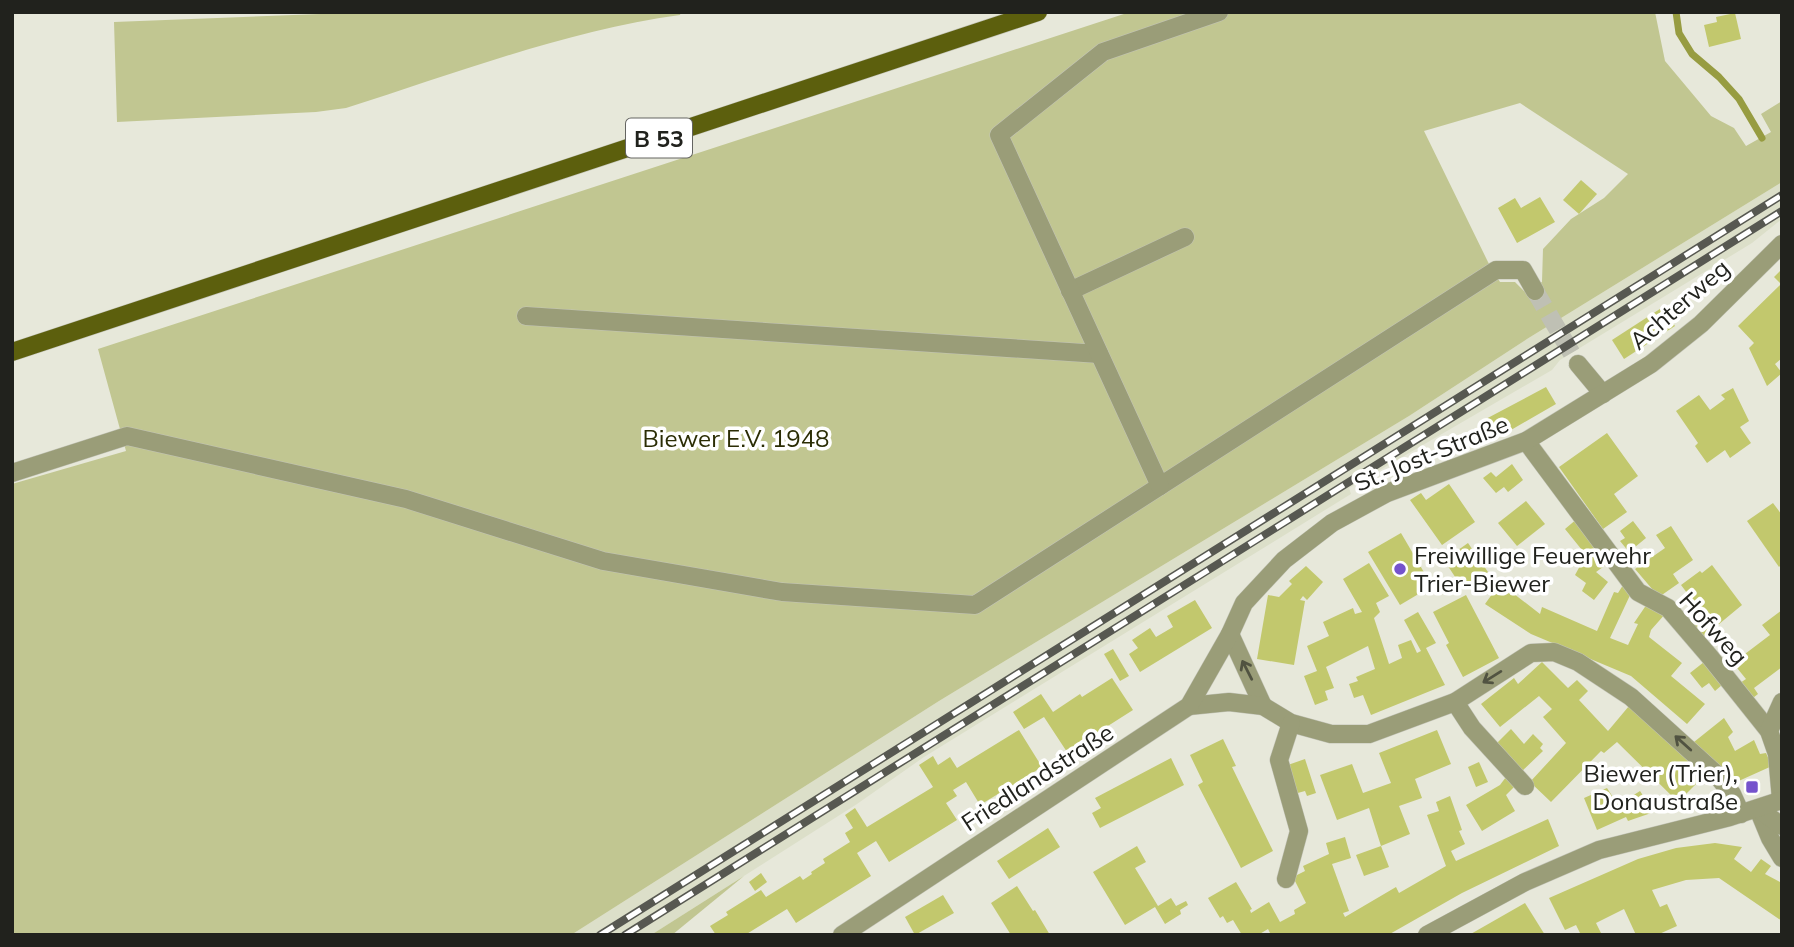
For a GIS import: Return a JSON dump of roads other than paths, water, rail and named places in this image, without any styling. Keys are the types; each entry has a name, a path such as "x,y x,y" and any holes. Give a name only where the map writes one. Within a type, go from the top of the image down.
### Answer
{"main road":[{"name":"B 53","path":"12,352 1038,12"}],"street":[{"path":"1160,486 999,135 1103,52 1219,12"},
{"path":"1070,291 1185,237"},
{"name":"Achterweg","path":"1603,394 1651,364 1701,324 1782,244"},
{"path":"12,473 127,436 407,499 603,561 782,592 975,605 1496,270 1523,270 1535,291"},
{"path":"526,316 1099,354"},
{"path":"1578,364 1603,394"},
{"name":"St.-Jost-Straße","path":"1230,634 1244,603 1284,560 1332,523 1387,493 1526,441 1603,394"},
{"name":"Hofweg","path":"1526,441 1638,592 1668,608 1769,731 1777,754 1781,800"},
{"path":"1230,634 1263,706"},
{"name":"Friedlandstraße","path":"842,935 1189,706 1230,634"},
{"path":"1189,706 1228,702 1263,706 1291,723 1331,734 1369,734 1455,702 1531,653 1554,652 1578,662 1631,696 1715,773 1731,794 1741,814"},
{"path":"1455,702 1472,728 1525,786"},
{"path":"1769,731 1782,702"},
{"path":"1286,879 1299,831 1279,760 1291,723"},
{"path":"1427,935 1525,882 1599,850 1741,814 1781,800"},
{"path":"1758,809 1782,825"},
{"path":"1758,809 1782,858"}],"waterway":[{"path":"1676,12 1679,33 1692,54 1739,99 1762,138"}],"tunnel":[{"path":"1535,291 1578,364"}],"railway":[{"path":"600,935 1782,195"},
{"path":"625,935 1782,211"}],"place":[{"name":"Freiwillige Feuerwehr Trier-Biewer","path":"1400,569"},
{"name":"Biewer (Trier), Donaustraße","path":"1752,787"}],"park label":[{"name":"Biewer E.V. 1948","path":"736,438"}]}
